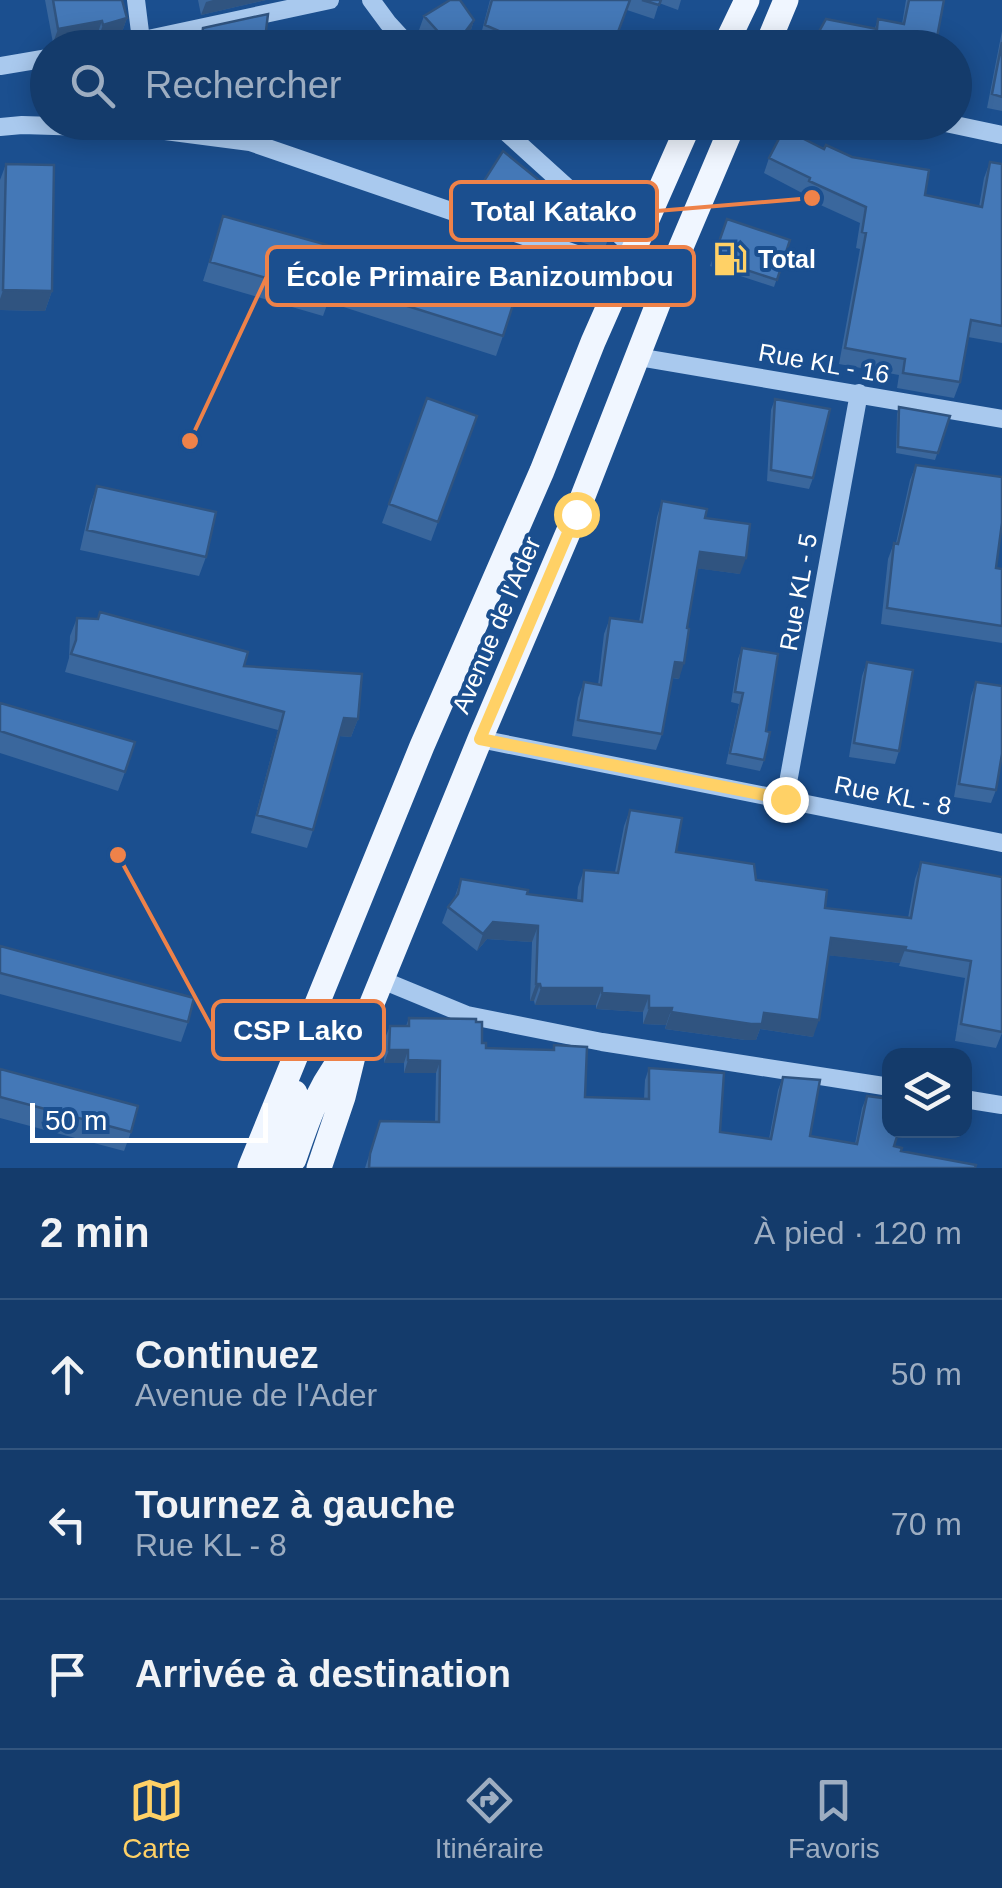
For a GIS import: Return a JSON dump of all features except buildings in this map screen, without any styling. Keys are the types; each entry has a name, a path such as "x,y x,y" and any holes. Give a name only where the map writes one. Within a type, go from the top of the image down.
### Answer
{"main road":[{"path":"732,30 746,0"},
{"path":"774,30 786,0"},
{"name":"Avenue de l'Ader","path":"250,1168 429,730 682,140"},
{"name":"Avenue de l'Ader","path":"320,1168 357,1040 726,140"},
{"name":"Avenue de l'Ader","path":"272,1168 286,1130 309,1024"},
{"name":"Avenue de l'Ader","path":"290,1168 316,1097 336,1063 357,1040"}],"street":[{"path":"136,0 140,30"},
{"path":"202,30 330,0"},
{"path":"371,0 396,30"},
{"path":"0,66 30,61"},
{"path":"0,127 30,126"},
{"path":"972,129 1002,135"},
{"path":"238,140 631,260"},
{"path":"513,140 631,260"},
{"name":"Rue KL - 16","path":"638,357 1002,419"},
{"name":"Rue KL - 5","path":"785,799 860,394"},
{"name":"Rue KL - 8","path":"480,739 1002,843"},
{"path":"382,980 468,1015 602,1042 882,1086"},
{"path":"972,1100 1002,1105"}],"place":[{"name":"Total Katako","path":"812,198"},
{"name":"Total","path":"730,259"},
{"name":"École Primaire Banizoumbou","path":"190,441"},
{"name":"CSP Lako","path":"118,855"}],"route":[{"path":"576,514 480,739 785,799"}]}
